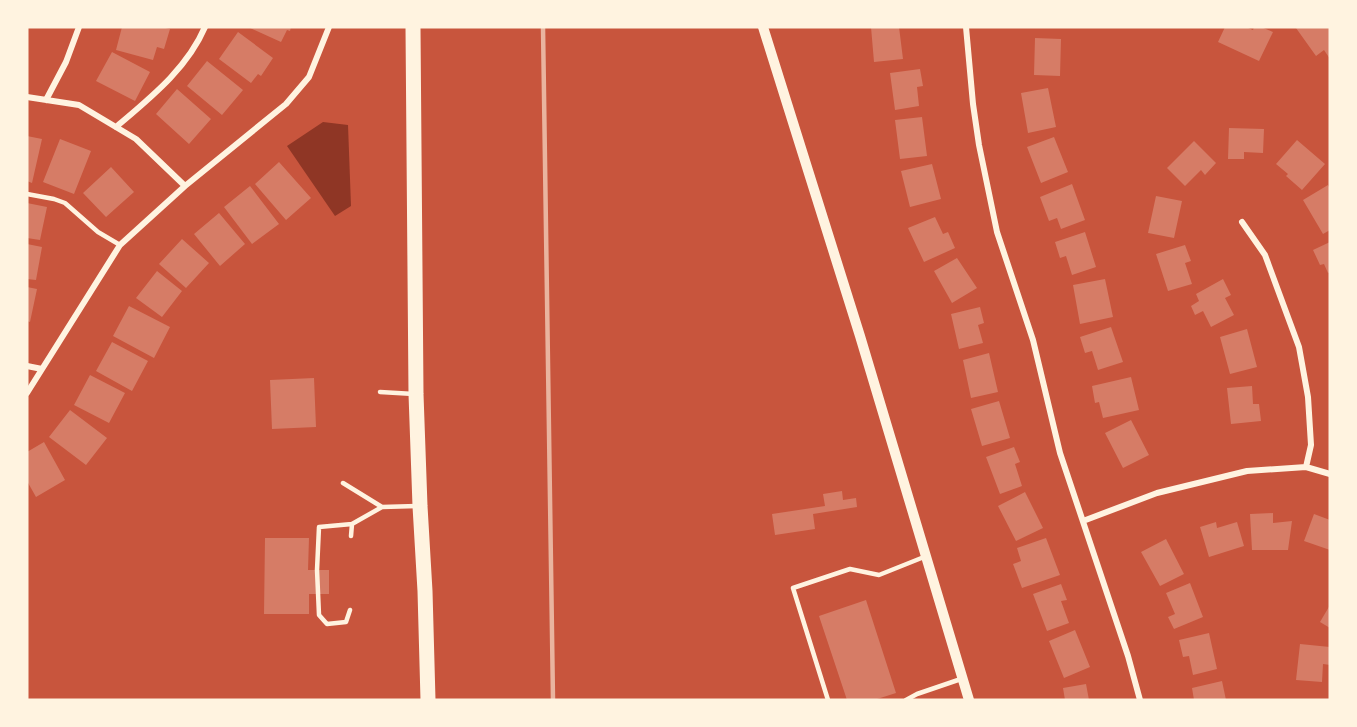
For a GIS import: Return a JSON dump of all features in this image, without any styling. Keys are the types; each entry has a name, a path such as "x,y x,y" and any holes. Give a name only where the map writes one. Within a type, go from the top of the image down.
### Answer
{"main road":[{"path":"413,27 416,394 428,700"}],"street":[{"path":"46,100 66,62 79,27"},
{"path":"116,127 159,91 198,45 205,27"},
{"path":"27,393 120,245 185,186 286,104 309,77 330,27"},
{"path":"764,27 969,700"},
{"path":"966,27 979,145 998,232 1033,340 1060,453 1128,656 1140,700"},
{"path":"27,97 78,105 136,139 185,186"},
{"path":"1242,222 1264,255 1299,347 1308,397 1311,445 1306,466"},
{"path":"27,366 42,369"},
{"path":"1083,521 1157,493 1247,471 1306,466 1330,474"}],"lane":[{"path":"27,194 65,203 98,232 120,245"},
{"path":"380,392 416,394"},
{"path":"343,483 382,507"},
{"path":"350,610 346,622 327,624 319,615 316,570 319,527 352,524 382,507 420,506"},
{"path":"351,536 352,524"},
{"path":"828,700 793,588 850,569 879,574 926,556"},
{"path":"906,700 917,694 963,679"}],"shaded area":[{"path":"323,122 348,125 351,206 335,216 287,146"}],"building":[{"path":"122,27 170,29 164,49 157,47 153,60 116,50"},
{"path":"248,27 291,27 281,42"},
{"path":"871,27 899,27 903,59 874,62"},
{"path":"1225,27 1246,27 1253,30 1254,27 1261,27 1273,32 1259,61 1218,42"},
{"path":"1330,27 1330,59 1324,50 1316,56 1296,28"},
{"path":"238,32 273,58 261,76 258,74 251,83 219,59"},
{"path":"1035,38 1061,39 1060,76 1034,75"},
{"path":"112,52 150,72 135,101 96,81"},
{"path":"207,61 243,90 222,115 187,86"},
{"path":"920,69 923,86 917,87 919,106 895,110 890,73"},
{"path":"1048,88 1056,127 1028,133 1021,93"},
{"path":"177,89 211,119 189,144 156,114"},
{"path":"922,117 927,156 900,159 895,120"},
{"path":"1229,128 1264,129 1263,153 1244,152 1244,159 1228,159"},
{"path":"27,136 42,139 32,183 27,181"},
{"path":"1054,137 1068,172 1041,183 1027,147"},
{"path":"60,139 91,151 74,194 43,182"},
{"path":"1297,140 1325,164 1302,190 1276,164"},
{"path":"1194,141 1216,163 1205,175 1201,170 1185,186 1167,168"},
{"path":"279,162 311,198 286,220 255,184"},
{"path":"932,164 941,199 910,207 901,171"},
{"path":"111,167 134,192 106,217 83,193"},
{"path":"1072,184 1085,220 1061,229 1057,218 1049,221 1040,197"},
{"path":"1328,185 1330,189 1330,230 1323,234 1303,200"},
{"path":"250,186 279,224 252,244 224,207"},
{"path":"1156,196 1182,201 1174,238 1148,233"},
{"path":"27,203 47,207 40,240 27,238"},
{"path":"219,213 245,244 220,266 194,234"},
{"path":"935,217 943,234 948,232 955,248 924,262 908,228"},
{"path":"1085,232 1096,267 1072,275 1066,256 1060,258 1055,242"},
{"path":"182,239 209,263 186,288 159,264"},
{"path":"1330,242 1330,272 1328,273 1324,264 1320,265 1313,250"},
{"path":"27,244 42,247 36,280 27,279"},
{"path":"1185,245 1191,261 1185,263 1192,284 1168,291 1156,254"},
{"path":"957,258 977,288 952,303 934,271"},
{"path":"157,271 182,291 162,317 136,298"},
{"path":"1105,279 1113,317 1080,324 1073,285"},
{"path":"1223,279 1231,295 1225,298 1234,315 1211,327 1203,311 1195,315 1191,306 1199,301 1196,294"},
{"path":"27,287 37,289 30,322 27,321"},
{"path":"129,306 170,327 154,358 113,336"},
{"path":"980,307 984,323 978,325 983,343 959,349 951,314"},
{"path":"1111,327 1123,362 1098,370 1092,351 1085,353 1080,337"},
{"path":"1247,329 1257,367 1230,374 1220,337"},
{"path":"112,342 148,361 132,391 96,371"},
{"path":"989,353 998,392 971,398 963,360"},
{"path":"90,375 125,393 109,423 74,405"},
{"path":"1131,377 1139,410 1103,418 1099,402 1095,403 1092,386"},
{"path":"314,378 316,427 272,429 270,380"},
{"path":"1252,386 1253,404 1259,404 1261,421 1231,424 1227,388"},
{"path":"999,401 1010,438 982,446 971,409"},
{"path":"70,410 107,438 86,465 49,437"},
{"path":"1131,420 1149,455 1123,468 1105,433"},
{"path":"44,442 65,480 36,497 27,481 27,452"},
{"path":"1014,447 1020,462 1015,464 1022,486 1000,494 986,457"},
{"path":"842,491 843,500 856,498 857,507 813,514 815,529 775,535 772,514 825,506 823,494"},
{"path":"1025,492 1043,528 1016,541 998,506"},
{"path":"1273,513 1273,523 1292,521 1288,550 1252,550 1250,514"},
{"path":"1314,514 1330,520 1330,550 1304,541"},
{"path":"1216,522 1217,528 1237,522 1244,546 1209,557 1200,527"},
{"path":"265,538 309,538 308,570 329,570 329,594 309,594 309,614 264,614"},
{"path":"1046,538 1060,575 1022,588 1013,564 1021,561 1017,548"},
{"path":"1166,539 1184,574 1160,586 1141,552"},
{"path":"1190,583 1203,617 1174,629 1168,617 1175,614 1166,593"},
{"path":"1061,584 1067,600 1061,601 1069,623 1047,631 1033,594"},
{"path":"866,600 896,693 874,700 847,700 819,616"},
{"path":"1330,605 1330,628 1320,622"},
{"path":"1075,630 1090,667 1064,678 1049,641"},
{"path":"1209,633 1217,669 1193,675 1189,656 1183,657 1179,640"},
{"path":"1300,644 1330,647 1330,665 1323,664 1322,682 1296,680"},
{"path":"1222,681 1226,700 1194,700 1192,688"},
{"path":"1086,684 1089,700 1065,700 1063,688"}],"railway":[{"path":"543,27 553,700"}]}
